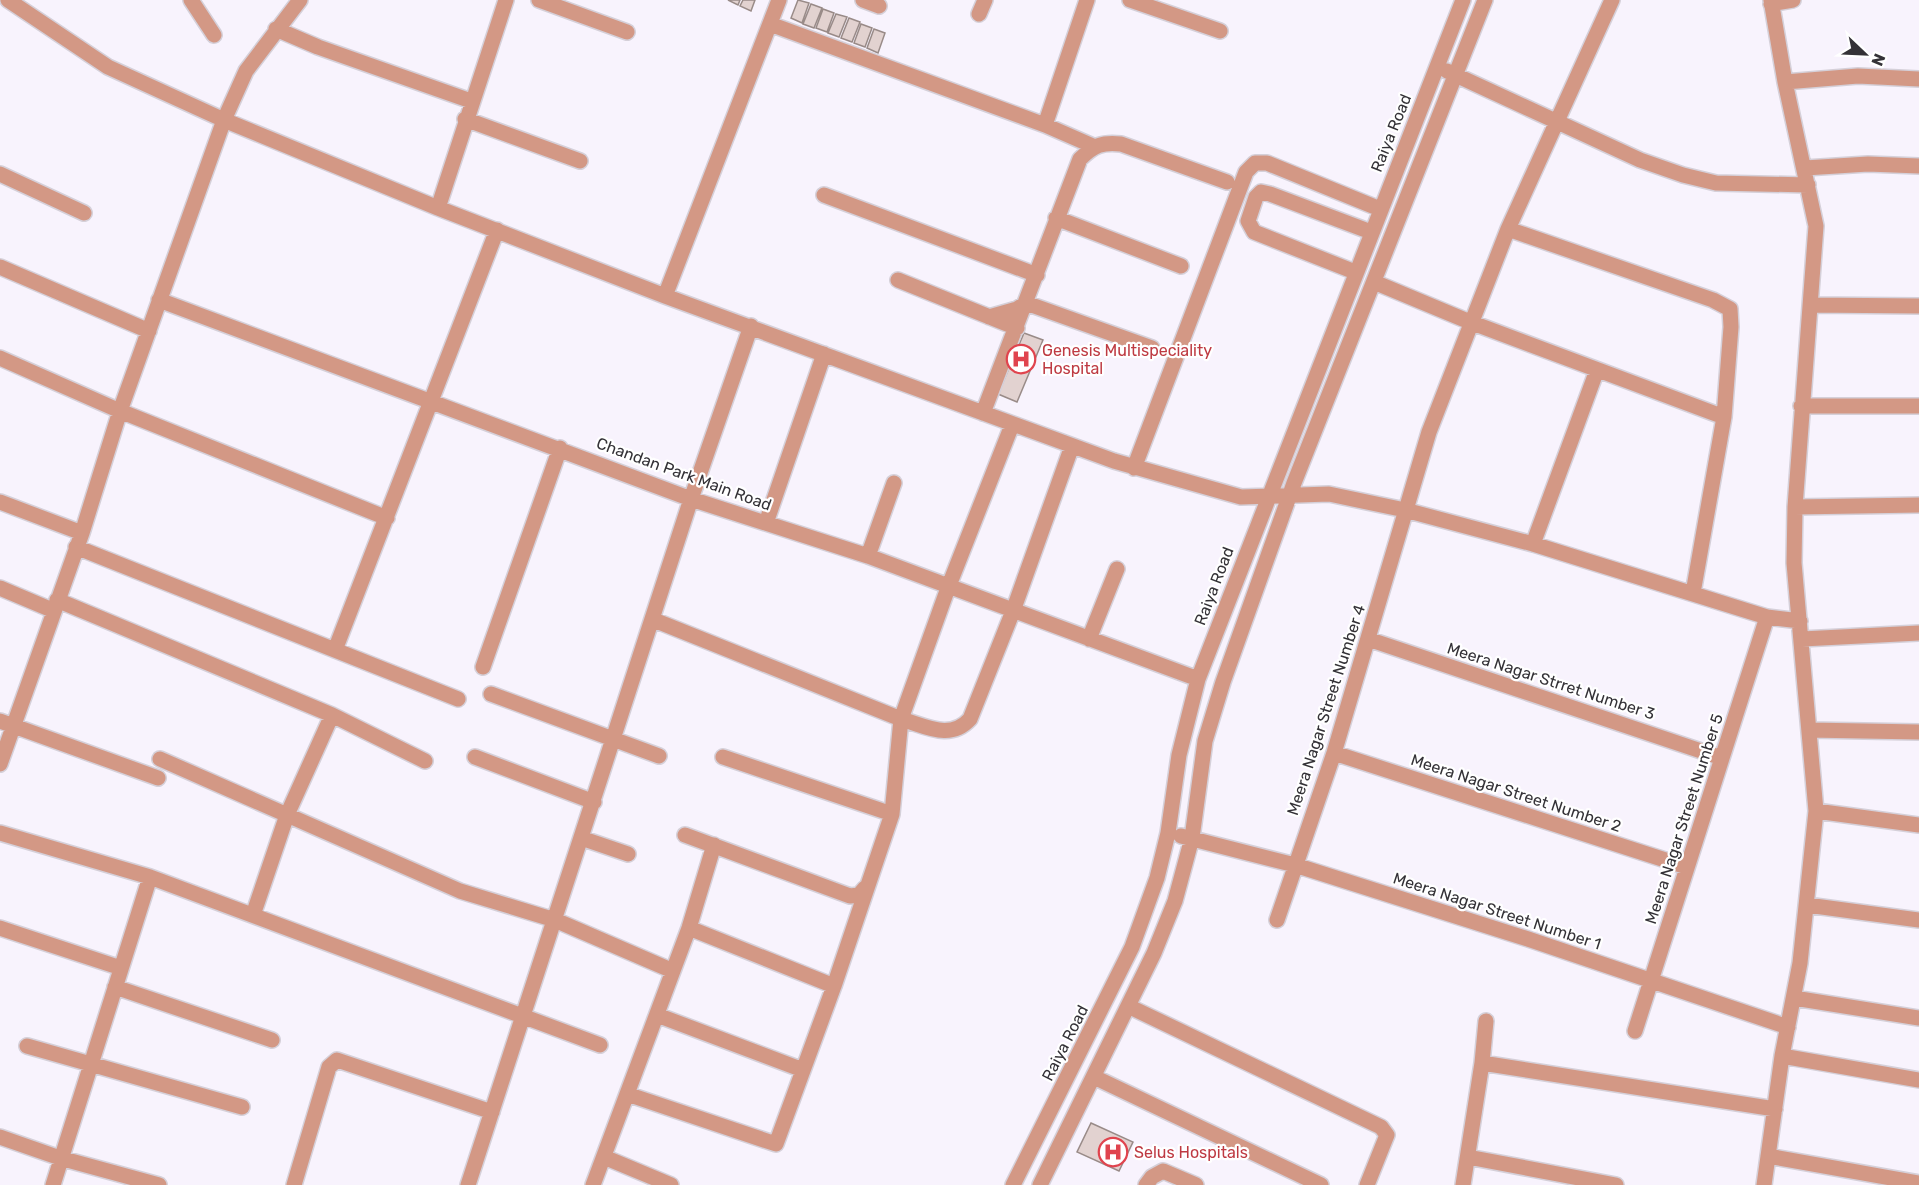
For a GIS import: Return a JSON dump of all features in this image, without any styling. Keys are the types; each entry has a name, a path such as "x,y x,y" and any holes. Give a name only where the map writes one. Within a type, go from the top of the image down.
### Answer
{"street":[{"path":"8,0 108,67 224,120 438,208 665,296 1134,468 1225,494 1268,498 1329,494 1405,510 1533,544 1767,617 1800,621"},
{"path":"191,0 214,35"},
{"path":"0,764 6,723 79,540 120,411 224,120 246,71 300,0"},
{"path":"438,208 465,119 506,0"},
{"path":"539,0 627,32"},
{"path":"665,296 779,0"},
{"path":"863,0 879,6"},
{"path":"1045,125 1087,0"},
{"path":"1130,0 1220,31"},
{"name":"Raiya Road","path":"1013,1185 1132,947 1157,878 1168,833 1179,754 1198,679 1463,0"},
{"path":"1040,1185 1128,1006 1175,901 1192,838 1205,741 1290,496 1485,0"},
{"name":"Meera Nagar Street Number 4","path":"1277,920 1334,753 1429,432 1508,229 1612,0"},
{"path":"1764,1185 1782,1056 1794,999 1807,905 1816,811 1794,563 1794,507 1816,226 1785,82 1771,2 1793,0"},
{"path":"770,24 1045,125 1093,146"},
{"path":"276,29 318,47 471,101"},
{"path":"1438,66 1640,160 1683,175 1716,183 1808,185"},
{"path":"1785,82 1858,76 1919,79"},
{"path":"465,119 580,161"},
{"path":"1001,454 987,414 1056,218 1080,159 1093,146 1105,143 1121,144 1227,182"},
{"path":"1134,468 1246,172 1255,164 1267,163 1380,208"},
{"path":"1805,168 1868,164 1919,166"},
{"path":"0,174 84,213"},
{"path":"1355,272 1254,232 1248,221 1256,197 1261,192 1270,194 1371,232"},
{"path":"824,195 1037,275"},
{"path":"1056,218 1181,266"},
{"path":"1508,229 1713,300 1730,309 1731,327 1724,417 1693,593"},
{"path":"335,650 497,230"},
{"path":"0,267 149,332"},
{"path":"898,280 1017,328"},
{"path":"1374,282 1470,322 1724,417"},
{"name":"Chandan Park Main Road","path":"159,300 692,499 868,556 948,588 1198,679"},
{"path":"989,317 1017,309 1026,303"},
{"path":"1026,303 1152,348"},
{"path":"1811,305 1919,306"},
{"path":"468,1185 692,499 751,326"},
{"path":"766,523 824,354"},
{"path":"0,358 120,411 387,518"},
{"path":"1533,544 1597,370"},
{"path":"1802,406 1919,406"},
{"path":"627,1094 776,1144 834,986 865,888 892,814 901,719 948,588 1012,424"},
{"path":"654,620 901,719 948,732 961,729 970,719 1013,611 1072,446"},
{"path":"483,667 560,448"},
{"path":"868,556 894,483"},
{"path":"0,502 79,540 335,650 458,699"},
{"path":"1794,507 1919,505"},
{"path":"1089,639 1118,569"},
{"path":"0,588 55,605 332,716 425,761"},
{"name":"Meera Nagar Street Number 5","path":"1635,1031 1767,617"},
{"path":"1802,639 1919,633"},
{"name":"Meera Nagar Strret Number 3","path":"1368,639 1722,758"},
{"path":"491,694 659,756"},
{"path":"253,915 287,815 332,716"},
{"path":"6,723 158,778"},
{"path":"1809,730 1919,732"},
{"name":"Meera Nagar Street Number 2","path":"1334,753 1687,867"},
{"path":"475,757 594,802"},
{"path":"723,757 892,814"},
{"path":"160,759 460,891 555,920 673,971"},
{"path":"1816,811 1919,825"},
{"path":"0,833 150,877 600,1045"},
{"name":"Meera Nagar Street Number 1","path":"1168,833 1295,865 1788,1027"},
{"path":"685,835 850,896 859,895 865,888"},
{"path":"581,838 628,854"},
{"path":"594,1185 689,928 714,845"},
{"path":"53,1185 150,877"},
{"path":"1807,905 1919,920"},
{"path":"0,928 122,968"},
{"path":"689,928 834,986"},
{"path":"115,987 272,1040"},
{"path":"1794,999 1919,1018"},
{"path":"1128,1006 1381,1127 1387,1135 1385,1145 1366,1185"},
{"path":"657,1015 804,1070"},
{"path":"1463,1185 1482,1063 1486,1021"},
{"path":"27,1046 242,1107"},
{"path":"1782,1056 1919,1080"},
{"path":"294,1185 329,1067 337,1059 492,1112"},
{"path":"1482,1063 1775,1109"},
{"path":"1094,1077 1321,1185"},
{"path":"0,1137 60,1158 159,1185"},
{"path":"1768,1156 1919,1183"},
{"path":"604,1157 671,1185"},
{"path":"1468,1157 1616,1185"},
{"path":"1146,1185 1152,1177 1163,1171 1196,1185"}],"building":[{"path":"728,0 740,0 738,5"},
{"path":"743,0 755,0 751,11 740,6"},
{"path":"798,0 809,3 802,23 791,18"},
{"path":"811,4 822,8 814,28 803,24"},
{"path":"823,9 834,13 827,32 816,28"},
{"path":"836,14 847,17 839,37 828,33"},
{"path":"849,18 860,22 852,42 841,38"},
{"path":"861,24 872,28 865,47 854,43"},
{"path":"874,29 885,33 878,53 867,48"},
{"path":"1024,333 1043,340 1017,402 998,394"},
{"path":"1091,1123 1133,1142 1119,1171 1077,1152"}],"place":[{"name":"Genesis Multispeciality Hospital","path":"1021,359"},
{"name":"Selus Hospitals","path":"1113,1152"}]}
